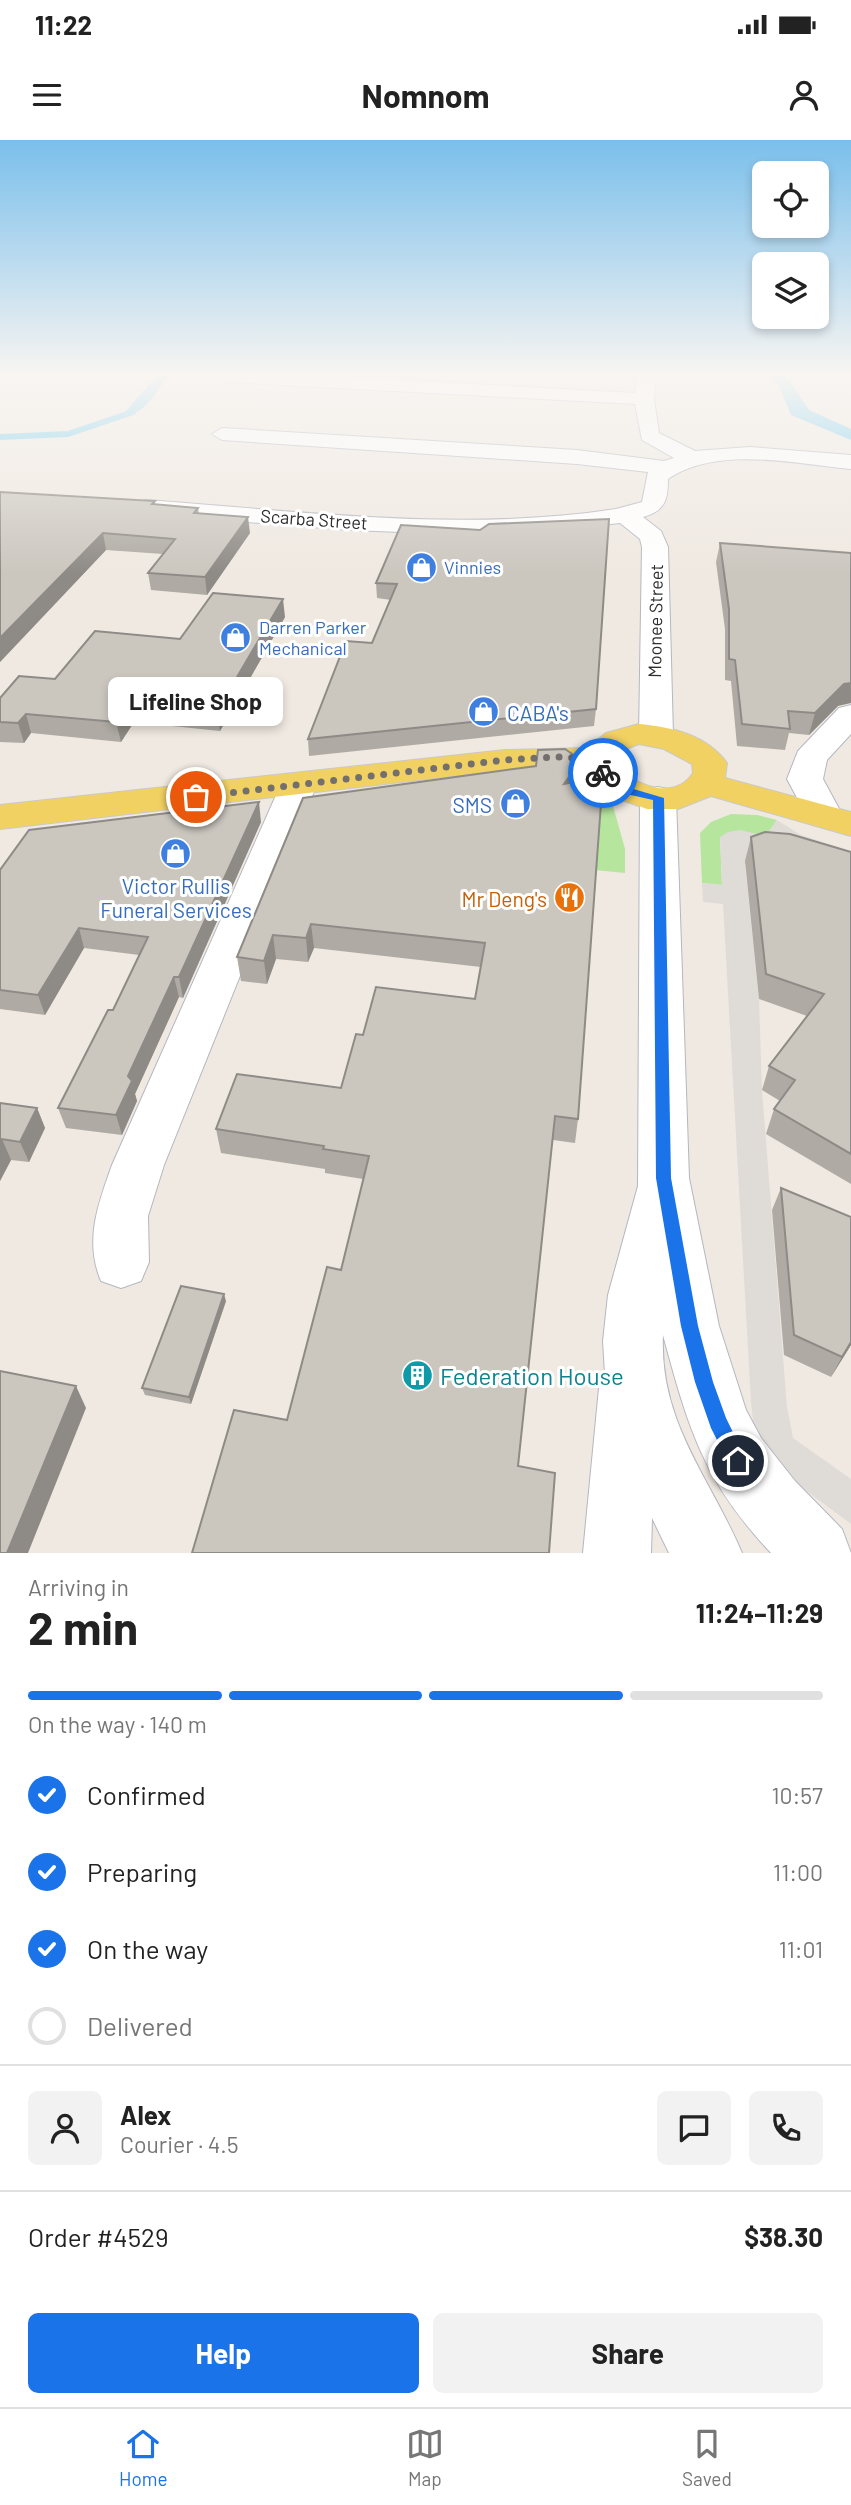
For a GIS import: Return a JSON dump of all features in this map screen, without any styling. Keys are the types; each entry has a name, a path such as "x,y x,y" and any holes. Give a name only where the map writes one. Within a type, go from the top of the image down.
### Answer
{"main road":[{"path":"656,735 674,738 701,753 708,764 709,774 705,783 687,795 658,798 634,793 613,784 604,775 598,759 610,744 623,737 656,735"},
{"path":"1,818 505,760 557,757 598,759"},
{"path":"705,783 837,820"}],"street":[{"path":"345,442 577,457 666,468"},
{"path":"660,442 691,458"},
{"path":"627,517 652,506 656,496 657,476 666,468 691,458 740,456 851,462"},
{"name":"Scarba Street","path":"124,505 476,528 627,517"},
{"name":"Moonee Street","path":"627,517 652,536 655,547 656,735"},
{"path":"837,820 806,779 810,758 851,715"},
{"path":"121,1262 121,1216 138,1164 299,784"},
{"path":"658,798 663,1178 690,1326 718,1422 738,1461 771,1505 818,1553"},
{"path":"617,1553 618,1516 634,1353 635,1311 663,1178"},
{"path":"634,1353 644,1414 666,1474 708,1553"}],"green space":[{"path":"600,805 613,806 625,849 625,873 595,870"},
{"path":"731,814 757,815 777,820 766,836 720,837 722,885 702,883 700,833 711,822"}],"shaded area":[{"path":"777,820 801,835 851,851 851,878 750,859 745,865 759,999 762,1090 787,1407 793,1438 851,1479 851,1524 773,1466 754,1431 723,904 703,902 702,883 722,885 720,837 740,830 766,836"}],"building":[{"path":"0,492 155,501 152,504 198,508 194,513 248,517 205,577 148,573 175,539 103,533 0,638"},
{"path":"609,519 596,709 308,739 346,641 372,643 397,584 376,583 401,525 480,530 489,524"},
{"path":"720,543 851,553 851,683 844,684 815,713 788,711 790,729 742,724 735,660 729,659 729,609"},
{"path":"213,593 283,599 217,711 130,702 116,722 26,714 18,723 0,722 0,698 19,676 55,679 95,631 180,639"},
{"path":"565,749 581,760 564,784 603,776 578,1119 555,1116 518,1466 555,1473 549,1553 192,1553 234,1410 287,1420 327,1267 341,1270 369,1156 216,1129 237,1074 341,1088 356,1034 363,1035 376,987 475,999 485,943 311,924 306,938 273,935 264,961 237,957 303,798 536,766 538,750"},
{"path":"259,802 179,977 174,977 128,1076 132,1081 116,1115 58,1108 108,1010 113,1010 148,937 79,928 38,995 0,990 0,870 29,830"},
{"path":"765,832 790,834 851,852 851,1154 774,1109 795,1080 769,1066 824,994 766,974 751,837"},
{"path":"0,1103 37,1108 20,1142 2,1139 0,1144"},
{"path":"781,1188 851,1217 851,1342 842,1357 794,1335"},
{"path":"181,1286 224,1294 189,1397 142,1388"},
{"path":"0,1371 76,1386 7,1553 0,1553"}],"way so far":[{"path":"196,797 505,760 585,757 598,759 603,773"}],"place":[{"name":"Vinnies","path":"421,567"},
{"name":"Darren Parker Mechanical","path":"236,637"},
{"name":"CABA's","path":"484,712"},
{"name":"Lifeline Shop","path":"196,797"},
{"name":"SMS","path":"515,804"},
{"name":"Victor Rullis Funeral Services","path":"176,853"},
{"name":"Mr Deng's","path":"570,898"},
{"name":"Federation House","path":"417,1375"}],"route":[{"path":"603,773 613,784 626,791 658,798 662,886 663,1178 690,1326 704,1382 718,1422 738,1461"}]}
